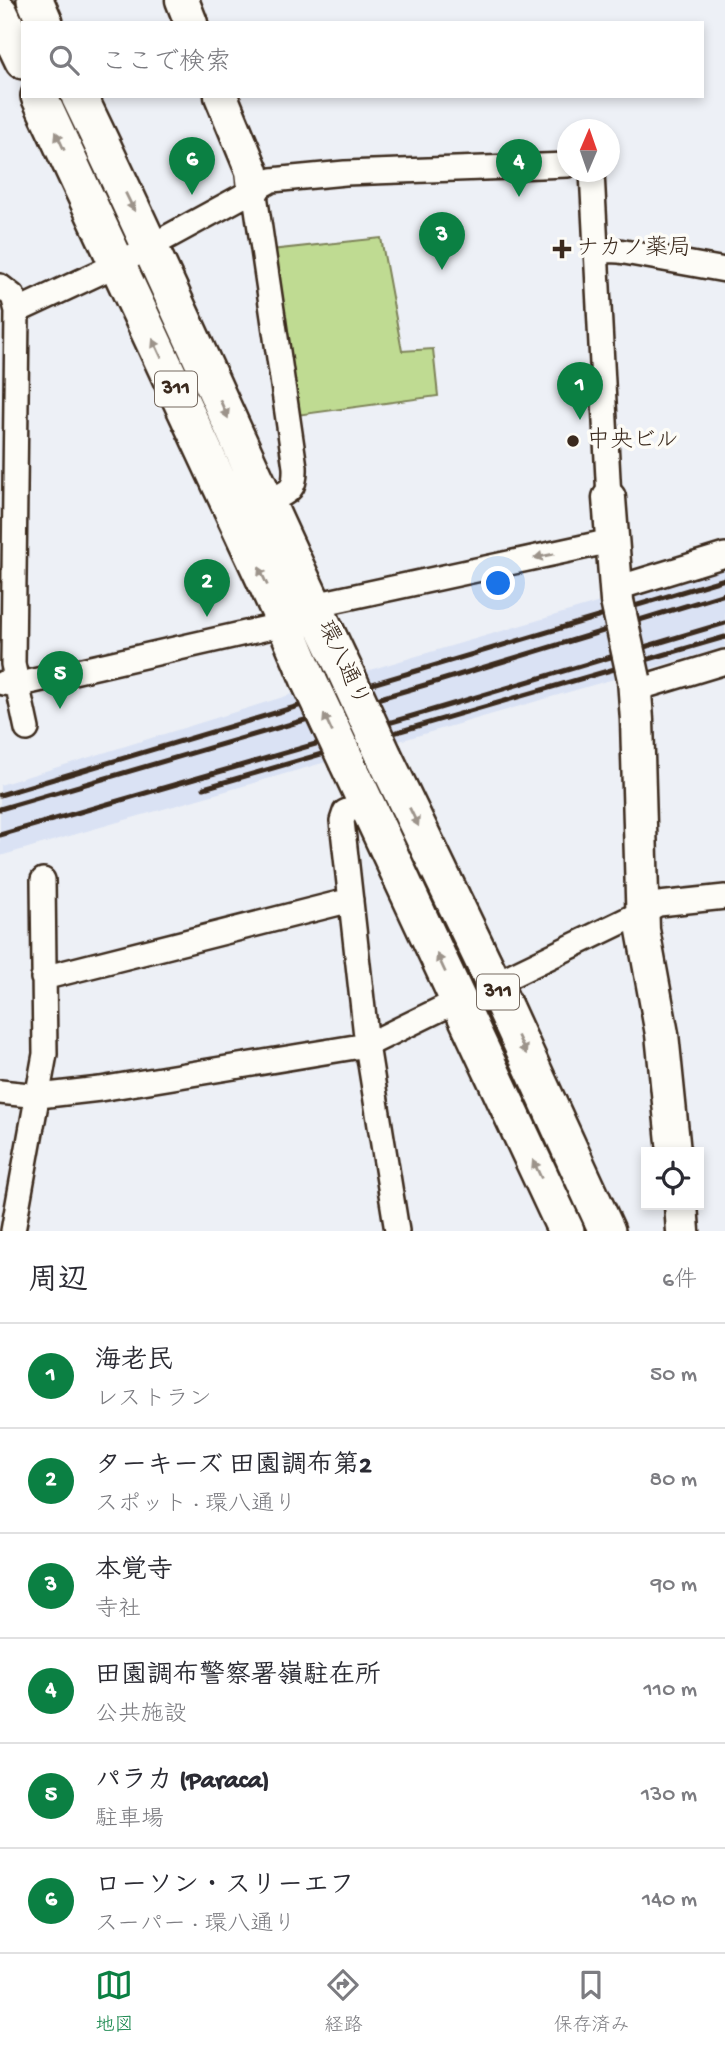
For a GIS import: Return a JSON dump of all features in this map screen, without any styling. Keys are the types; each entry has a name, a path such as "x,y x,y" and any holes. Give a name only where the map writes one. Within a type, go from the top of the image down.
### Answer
{"main road":[{"path":"35,0 45,21"},
{"name":"環八通り","path":"40,98 566,1231"},
{"name":"環八通り","path":"80,98 151,245 265,502 494,984 607,1231"}],"street":[{"path":"182,0 190,21"},
{"path":"222,98 252,171 295,475 295,483 290,491 265,502"},
{"path":"17,311 118,264 272,180 345,173 557,164"},
{"path":"593,182 615,595 635,684 643,930 662,1034 673,1147"},
{"path":"597,250 619,251 725,270"},
{"path":"0,286 13,296 17,311 13,664 8,684 27,729"},
{"path":"314,605 611,541"},
{"path":"615,595 725,555"},
{"path":"8,684 285,624"},
{"path":"635,684 725,662"},
{"path":"367,803 345,812 342,821 368,1045 397,1231"},
{"path":"13,1231 46,1054 43,880"},
{"path":"494,984 659,904 725,897"},
{"path":"43,978 351,900"},
{"path":"0,1092 39,1096 100,1089 368,1045 459,1000"},
{"path":"681,1210 682,1231"}],"shaded area":[{"path":"725,565 725,647 0,856 0,785 383,666"}],"green space":[{"path":"381,238 402,351 433,349 438,396 297,415 271,250"}],"railway":[{"path":"0,795 725,579"},
{"path":"0,809 725,594"},
{"path":"0,835 725,623"},
{"path":"204,788 725,637"}],"place":[{"name":"ローソン・スリーエフ","path":"192,195"},
{"name":"田園調布警察署嶺駐在所","path":"519,197"},
{"name":"ナカノ薬局","path":"562,249"},
{"name":"本覚寺","path":"442,270"},
{"name":"海老民","path":"580,420"},
{"name":"中央ビル","path":"573,441"},
{"name":"ターキーズ 田園調布第2","path":"207,617"},
{"name":"パラカ (Paraca)","path":"60,709"}]}
